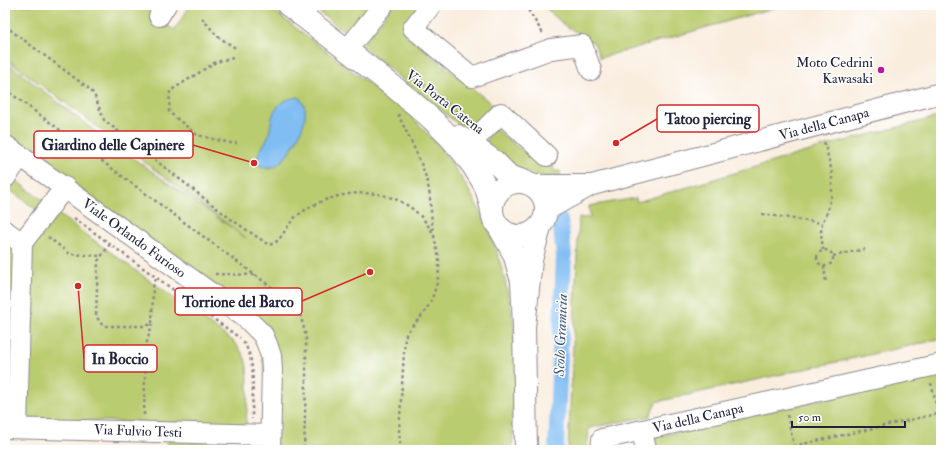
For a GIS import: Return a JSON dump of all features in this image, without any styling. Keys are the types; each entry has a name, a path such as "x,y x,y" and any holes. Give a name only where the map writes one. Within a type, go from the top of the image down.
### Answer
{"main road":[{"name":"Via Porta Catena","path":"288,5 400,91 430,117 462,151 474,167 484,184 496,219 514,254 522,280 524,327"},
{"name":"Via Porta Catena","path":"430,117 494,161 509,176 530,184"},
{"path":"526,450 524,327 531,260 543,219 546,203 539,190 530,184 512,182 505,186 495,196 496,219 505,232 520,236 534,232 543,219"}],"street":[{"path":"347,50 383,5"},
{"path":"431,5 413,28 472,77 551,49 582,45 591,70"},
{"name":"Via della Canapa","path":"530,184 592,186 940,101"},
{"path":"470,144 501,113 547,156"},
{"path":"5,178 13,150"},
{"name":"Viale Orlando Furioso","path":"13,150 59,195 116,236 247,319 263,335 269,349 272,370 264,440"},
{"name":"Via della Canapa","path":"543,219 592,186"},
{"path":"11,428 22,243 59,195"},
{"path":"5,231 22,243"},
{"name":"Via della Canapa","path":"601,450 602,439 783,399 935,371"},
{"name":"Via Fulvio Testi","path":"11,428 144,431 264,440"},
{"path":"642,431 646,450"}],"path":[{"path":"524,5 548,39 551,49"},
{"path":"202,18 216,36 237,49"},
{"path":"5,26 88,87 94,94 104,120 232,220 269,245 277,242 297,216 315,204 357,192 373,193 398,201 408,206 424,219 434,236"},
{"path":"233,58 216,62 170,91 169,112 197,135 230,143 237,143"},
{"name":"Via Porta Catena","path":"415,78 470,122"},
{"path":"5,88 290,300 300,314 306,336 304,450"},
{"path":"940,101 941,120"},
{"path":"394,107 419,157 425,174 429,189 434,236 439,260 437,281 430,304 407,331 405,337 399,432 401,450"},
{"path":"823,250 821,232 822,223 827,213 832,193 832,172 824,140"},
{"name":"Viale Orlando Furioso","path":"59,195 116,236 156,278 240,338 250,355 264,440"},
{"path":"762,214 822,223"},
{"path":"34,228 70,254 102,256"},
{"path":"116,236 98,261 96,316 103,326 144,326 152,324"},
{"path":"833,256 864,249"},
{"path":"823,250 830,252 833,256"},
{"path":"823,250 817,257 818,262 824,266 826,283"},
{"path":"824,266 831,263 833,256"},
{"path":"212,274 256,275"},
{"path":"144,431 146,345 152,324 153,287 156,278"},
{"path":"935,371 941,425"},
{"path":"783,399 794,450"},
{"path":"776,450 940,413"}],"green space":[{"path":"5,5 159,5 153,14 174,30 191,5 266,5 386,97 387,95 409,115 448,158 478,207 500,261 513,320 515,401 512,450 278,450 255,315 5,135 5,61 96,132 246,238 5,58"},
{"path":"310,5 374,5 349,35"},
{"path":"393,5 426,5 404,33 493,105 469,133 361,46"},
{"path":"543,5 784,5 600,58 594,43 563,24"},
{"path":"941,116 941,339 656,402 650,416 589,428 587,450 568,450 579,218 590,217 589,206 636,198 637,202 826,146"},
{"path":"494,128 540,165 553,165 554,171 560,171 560,176 543,176 525,172 504,159 484,144"},
{"path":"12,178 44,201 37,210 6,187"},
{"path":"55,212 233,341 241,351 246,362 248,393 246,425 24,419 29,244"},
{"path":"5,243 17,252 15,292 5,292"},
{"path":"941,373 941,450 658,450 655,437"},
{"path":"167,440 246,443 246,450 167,450"}],"water":[{"path":"299,97 304,104 305,112 302,129 297,139 281,162 273,167 262,167 257,163 258,155 270,132 274,112 284,101"}],"waterway":[{"name":"Scolo Gramicia","path":"556,450 564,256 560,220"}],"place":[{"name":"Moto Cedrini Kawasaki","path":"881,70"},
{"name":"Tatoo piercing","path":"616,143"},
{"name":"Giardino delle Capinere","path":"254,163"},
{"name":"Torrione del Barco","path":"370,272"},
{"name":"In Boccio","path":"78,286"}]}
